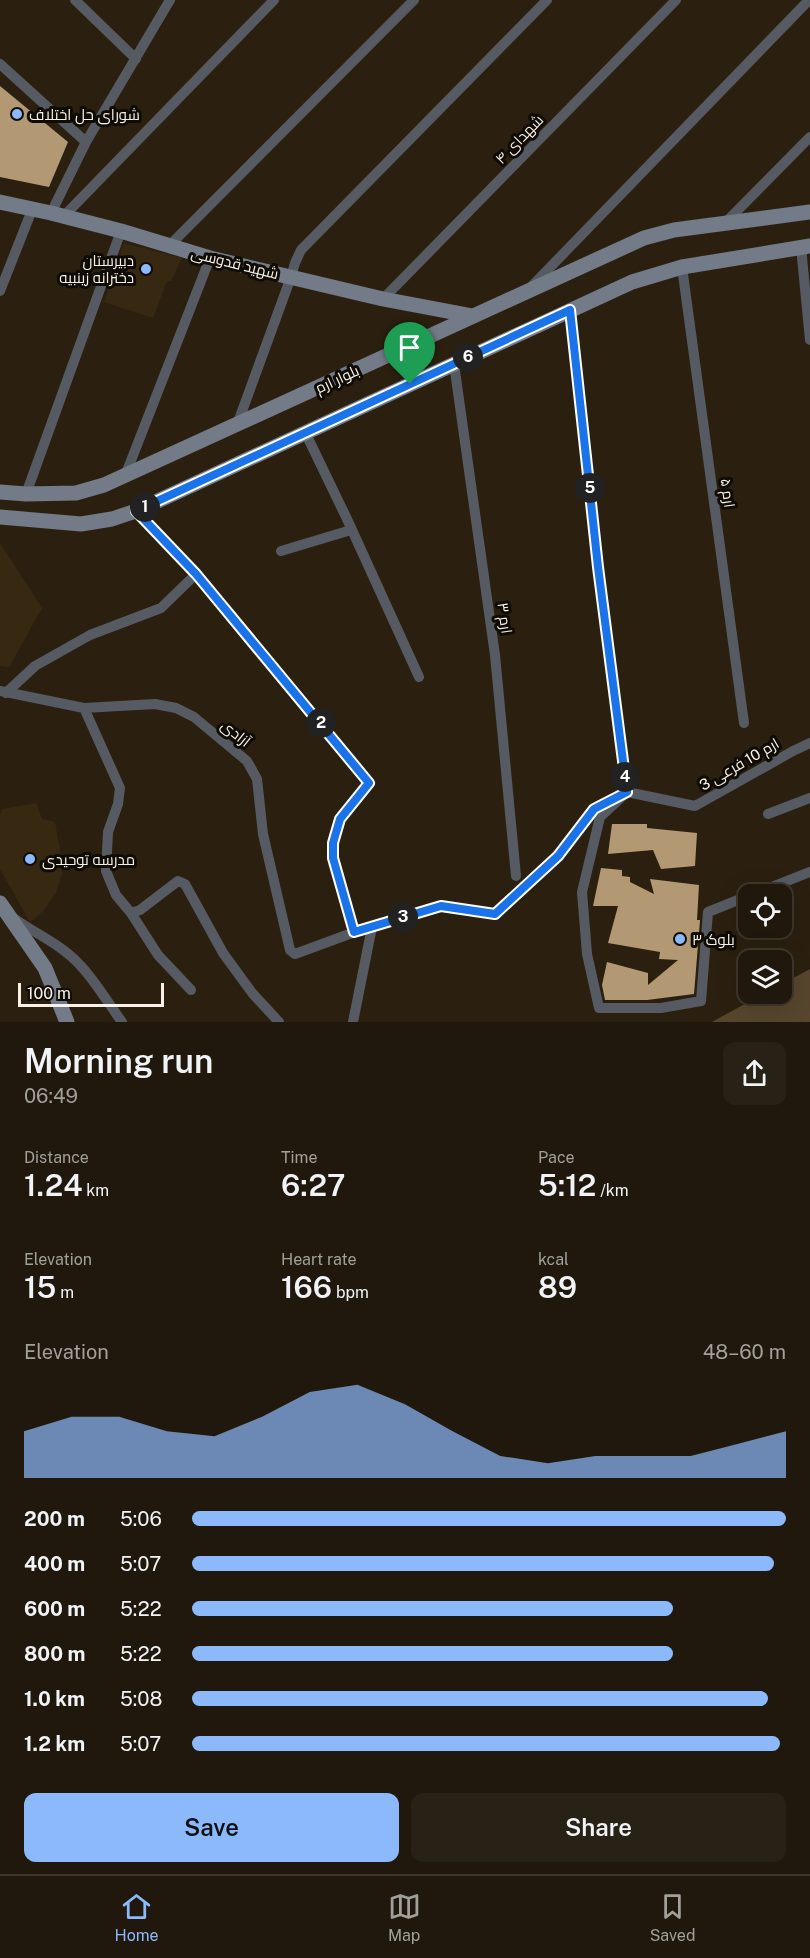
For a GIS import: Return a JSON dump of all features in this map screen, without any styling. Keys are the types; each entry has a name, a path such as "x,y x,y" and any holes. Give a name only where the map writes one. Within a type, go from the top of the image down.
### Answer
{"main road":[{"name":"شهید قدوسی","path":"0,202 121,231 210,258 383,299 473,316"},
{"name":"بلوار ارم","path":"0,492 26,494 76,492 125,477 644,238 674,230 810,212"},
{"path":"0,517 81,524 112,519 136,511 632,282 682,267 805,247"},
{"path":"4,908 45,968 67,1022"}],"street":[{"path":"75,0 136,59"},
{"path":"57,215 86,142 170,0"},
{"path":"57,215 274,0"},
{"path":"170,246 414,0"},
{"path":"237,425 301,250 547,0"},
{"name":"شهدای ۴","path":"383,299 676,0"},
{"path":"527,291 809,0"},
{"path":"0,64 86,142"},
{"path":"726,222 810,137"},
{"path":"0,291 32,210"},
{"path":"26,494 121,231"},
{"path":"805,247 810,340"},
{"path":"125,477 210,258"},
{"name":"ارم ۵","path":"682,267 744,723"},
{"path":"570,310 598,567 627,792"},
{"name":"ارم ۳","path":"454,364 495,655 516,876"},
{"path":"306,434 419,677"},
{"path":"136,511 196,574 369,783 340,819 333,843 333,858 354,932 441,906 495,914 558,856 594,809 627,792"},
{"path":"281,551 351,530"},
{"path":"3,692 35,666 90,634 161,608 196,574"},
{"name":"آزادی","path":"3,692 84,708 155,704 176,708 194,717 247,761 257,779 263,834 290,950 296,954 354,932"},
{"path":"84,708 120,788 118,804 108,832 106,871 116,895 131,913 158,955 191,990"},
{"name":"ارم 10 فرعی 3","path":"627,792 695,807 793,751 810,744"},
{"path":"627,792 600,817 582,892 587,954 599,1008 661,1008 701,1001 708,912 738,900"},
{"path":"768,814 810,798"},
{"path":"779,884 810,872"},
{"path":"131,913 140,910 178,881 185,884 223,953 253,994 279,1022"},
{"path":"4,908 33,932 55,944 80,964 122,1022"},
{"path":"352,1022 372,927"}],"shaded area":[{"name":"دبیرستان دخترانه زینبیه","path":"124,243 182,258 171,281 167,281 153,318 104,302"},
{"path":"0,543 42,608 9,667 0,666"},
{"name":"مدرسه توحیدی","path":"36,803 42,819 55,822 62,873 56,893 43,911 30,922 0,869 0,814 3,809"},
{"path":"810,969 810,1022 712,1022 745,1004 792,1004 792,979"}],"building":[{"name":"شورای حل اختلاف","path":"0,86 68,142 49,187 0,177"},
{"path":"612,824 647,824 647,828 697,833 695,866 661,869 653,850 608,854"},
{"path":"601,868 622,870 622,876 630,877 630,882 654,894 650,879 699,885 697,920 700,920 694,994 647,1000 605,1000 602,985 607,962 648,973 648,985 678,960 659,959 660,952 608,943 618,906 593,906"}],"place":[{"name":"شورای حل اختلاف","path":"17,114"},
{"name":"دبیرستان دخترانه زینبیه","path":"146,269"},
{"name":"مدرسه توحیدی","path":"30,859"},
{"name":"بلوک ۳","path":"680,939"}],"route":[{"path":"570,310 598,567 627,792 594,809 558,856 495,914 441,906 354,932 333,858 333,843 340,819 369,783 196,574 136,511 410,384 570,310"}]}
